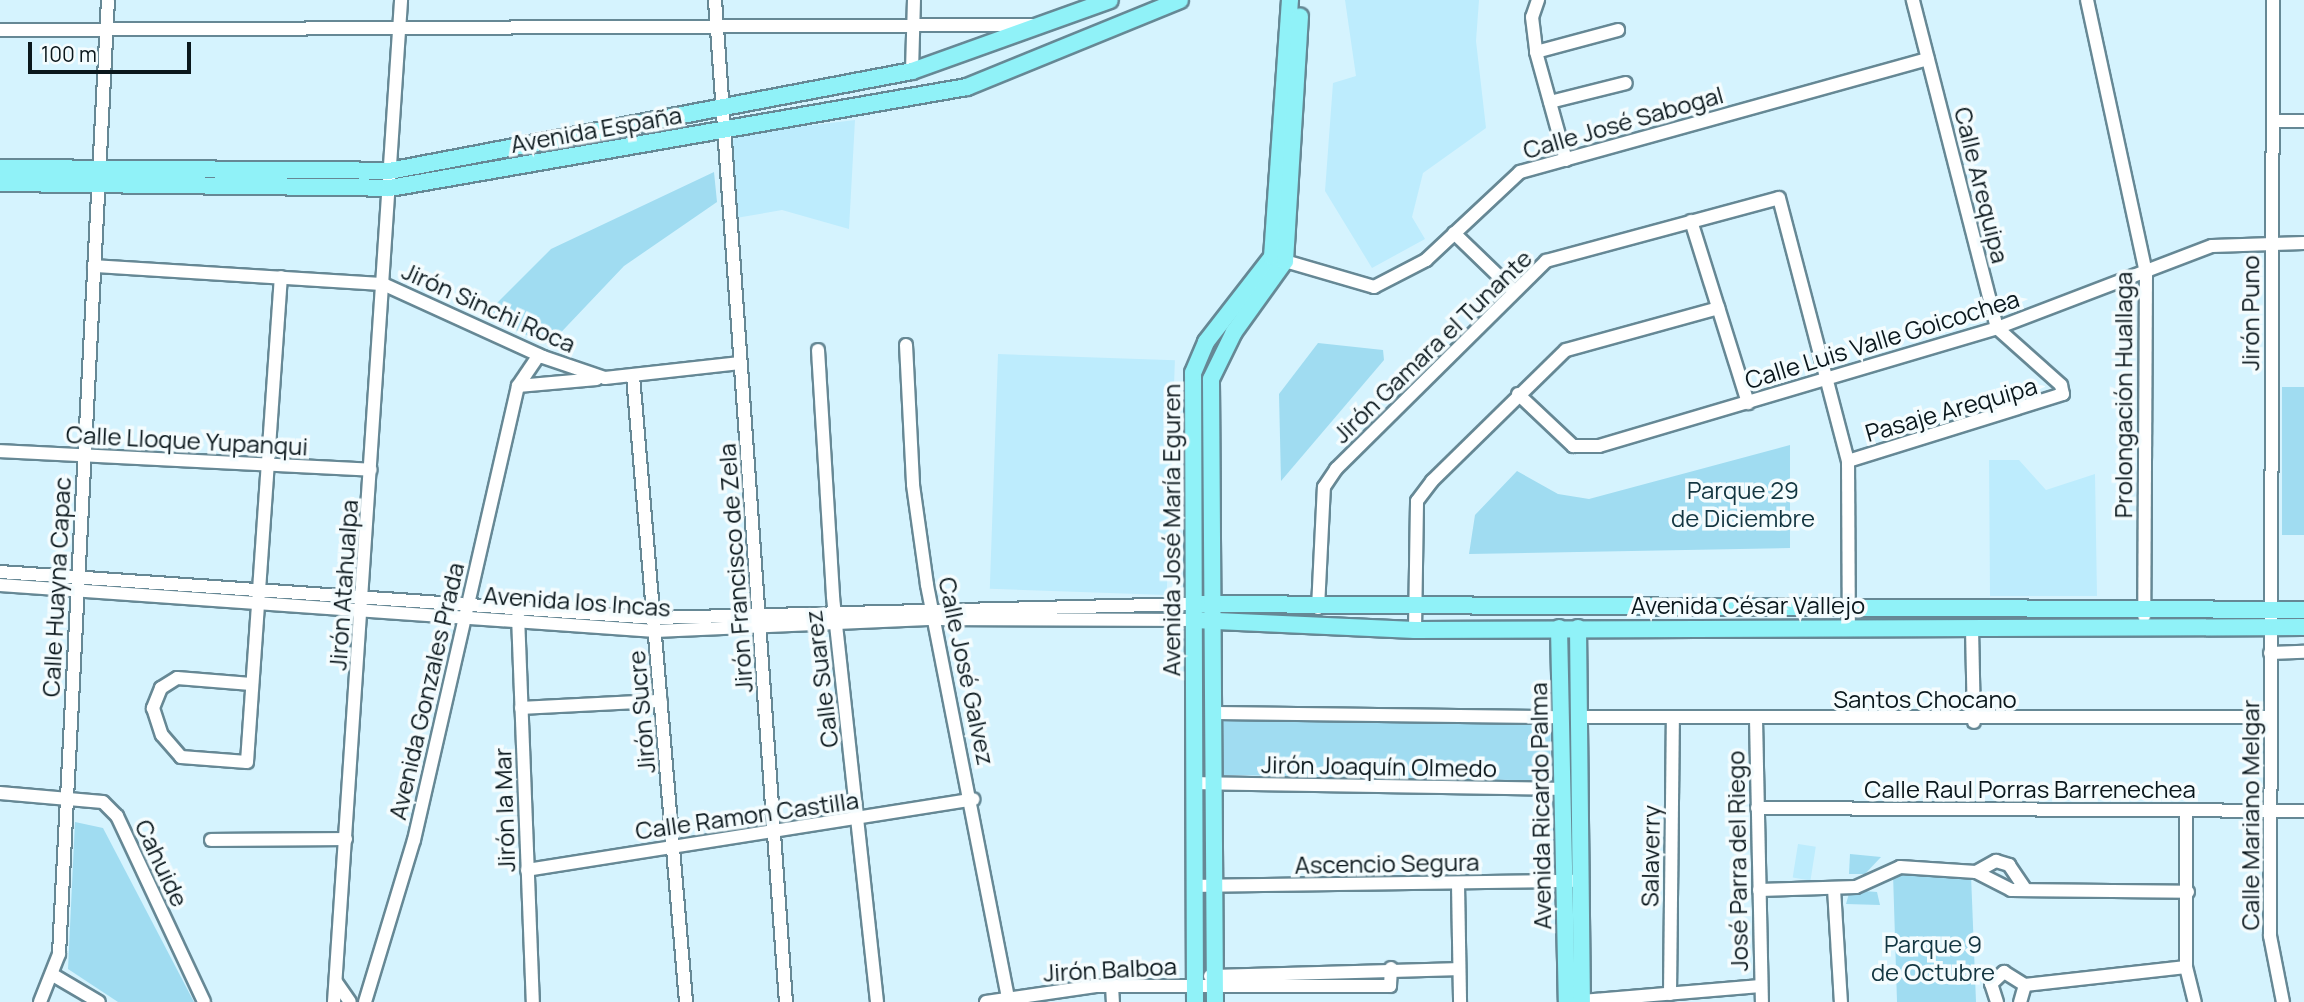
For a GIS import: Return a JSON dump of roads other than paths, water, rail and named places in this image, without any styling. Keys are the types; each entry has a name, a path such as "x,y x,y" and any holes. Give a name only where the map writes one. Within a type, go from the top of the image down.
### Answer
{"main road":[{"name":"Avenida España","path":"389,179 723,107 912,71 1110,0"},
{"name":"Avenida España","path":"0,183 99,178 389,179 722,131 967,87 1180,0"},
{"name":"Avenida José María Eguren","path":"1195,994 1192,373 1206,342 1272,257 1290,0"},
{"path":"1285,261 1300,0"},
{"name":"Avenida España","path":"0,168 99,178"},
{"name":"Avenida José María Eguren","path":"1215,987 1217,606 1211,379 1234,332 1285,261"},
{"name":"Avenida César Vallejo","path":"1194,612 1217,606 1577,609 1849,618 1972,628 2143,628 2270,619 2304,610"},
{"name":"Avenida César Vallejo","path":"1194,612 1216,625 1415,629 1578,628 2144,610 2270,619 2304,626"},
{"name":"Avenida Ricardo Palma","path":"1559,628 1563,789 1572,881 1577,1002"},
{"name":"Avenida Ricardo Palma","path":"1572,881 1579,717 1578,628"}],"street":[{"name":"Calle Huayna Capac","path":"40,1002 60,954 108,0"},
{"name":"Jirón Atahualpa","path":"334,1002 363,600 401,0"},
{"name":"Jirón Francisco de Zela","path":"715,0 723,107 722,131 761,620 786,1002"},
{"path":"912,71 914,0"},
{"path":"1538,0 1532,17 1536,52 1566,160"},
{"name":"Calle Arequipa","path":"1913,0 1997,328"},
{"name":"Prolongación Huallaga","path":"2087,0 2146,274 2143,628"},
{"name":"Jirón Puno","path":"2270,619 2273,0"},
{"path":"0,30 106,27 717,28 1048,24"},
{"path":"1536,52 1618,30"},
{"name":"Calle José Sabogal","path":"1285,261 1374,287 1409,273 1454,233 1503,183 1566,160 1928,59"},
{"path":"1550,102 1626,83"},
{"path":"2273,121 2304,121"},
{"name":"Jirón Gamara el Tunante","path":"1318,608 1324,488 1546,261 1779,198 1831,379"},
{"path":"1691,221 1748,403"},
{"path":"1454,233 1514,291"},
{"name":"Calle Luis Valle Goicochea","path":"1518,394 1573,446 1599,446 1997,328 2146,274 2212,246 2304,243"},
{"name":"Jirón Sinchi Roca","path":"94,266 383,284 538,355 605,378 740,363"},
{"path":"251,684 177,678 161,688 153,708 162,735 181,757 247,762 251,684 255,594 281,278"},
{"path":"1415,629 1417,501 1518,394 1566,350 1718,308"},
{"name":"Pasaje Arequipa","path":"1848,461 2063,394 2061,385 1997,328"},
{"name":"Calle José Galvez","path":"906,345 913,485 933,613 973,799 1009,1001"},
{"name":"Calle Suarez","path":"818,350 835,617 877,1002"},
{"name":"Avenida Gonzales Prada","path":"365,1002 414,840 465,607 518,386 538,355"},
{"name":"Jirón Sucre","path":"633,376 686,1002"},
{"path":"518,386 605,378"},
{"path":"1831,379 1848,461 1849,618"},
{"name":"Calle Lloque Yupanqui","path":"0,451 371,470"},
{"name":"Avenida los Incas","path":"0,572 77,584"},
{"name":"Avenida los Incas","path":"0,585 77,584 363,600 654,624"},
{"name":"Avenida los Incas","path":"465,607 518,616 654,624 933,613 1194,612"},
{"name":"Avenida Ricardo Palma","path":"1558,609 1559,628"},
{"name":"Avenida Ricardo Palma","path":"1577,609 1578,628"},
{"name":"Jirón la Mar","path":"518,616 533,1002"},
{"name":"Calle Mariano Melgar","path":"2270,619 2270,936 2283,1002"},
{"path":"1972,628 1974,722"},
{"path":"2270,653 2304,652"},
{"path":"521,708 661,701"},
{"path":"1216,713 1560,717"},
{"name":"Santos Chocano","path":"1579,717 1974,722 2270,717"},
{"name":"Salaverry","path":"1670,993 1673,718"},
{"name":"José Parra del Riego","path":"1756,719 1762,1002"},
{"name":"Jirón Joaquín Olmedo","path":"1194,783 1563,789"},
{"name":"Cahuide","path":"0,793 66,795 103,802 117,816 204,1002"},
{"name":"Calle Ramon Castilla","path":"527,870 673,846 858,821 973,799"},
{"name":"Calle Raul Porras Barrenechea","path":"1757,808 2304,811"},
{"path":"2186,811 2186,967 2195,1002"},
{"path":"211,840 346,839"},
{"path":"1759,890 1834,889 1870,885 1900,867 1976,872 2002,862 2026,890"},
{"path":"1976,872 1997,887 2026,890 2188,892"},
{"name":"Ascencio Segura","path":"1195,886 1572,881"},
{"path":"1458,884 1456,969 1460,1002"},
{"path":"1834,889 1841,1002"},
{"path":"2025,985 2186,967"},
{"name":"Jirón Balboa","path":"986,1002 1112,985 1195,994 1215,987 1390,986 1391,968 1456,969"},
{"path":"1997,1002 1991,993 1996,976 2013,972 2025,985"},
{"path":"53,975 99,1002"},
{"path":"336,982 350,1002"},
{"path":"1112,985 1113,1002"},
{"path":"2020,1002 2025,985"},
{"path":"1577,1002 1760,986"}],"park label":[{"name":"Parque 29 de Diciembre","path":"1743,504"},
{"name":"Parque 9 de Octubre","path":"1933,958"}]}
